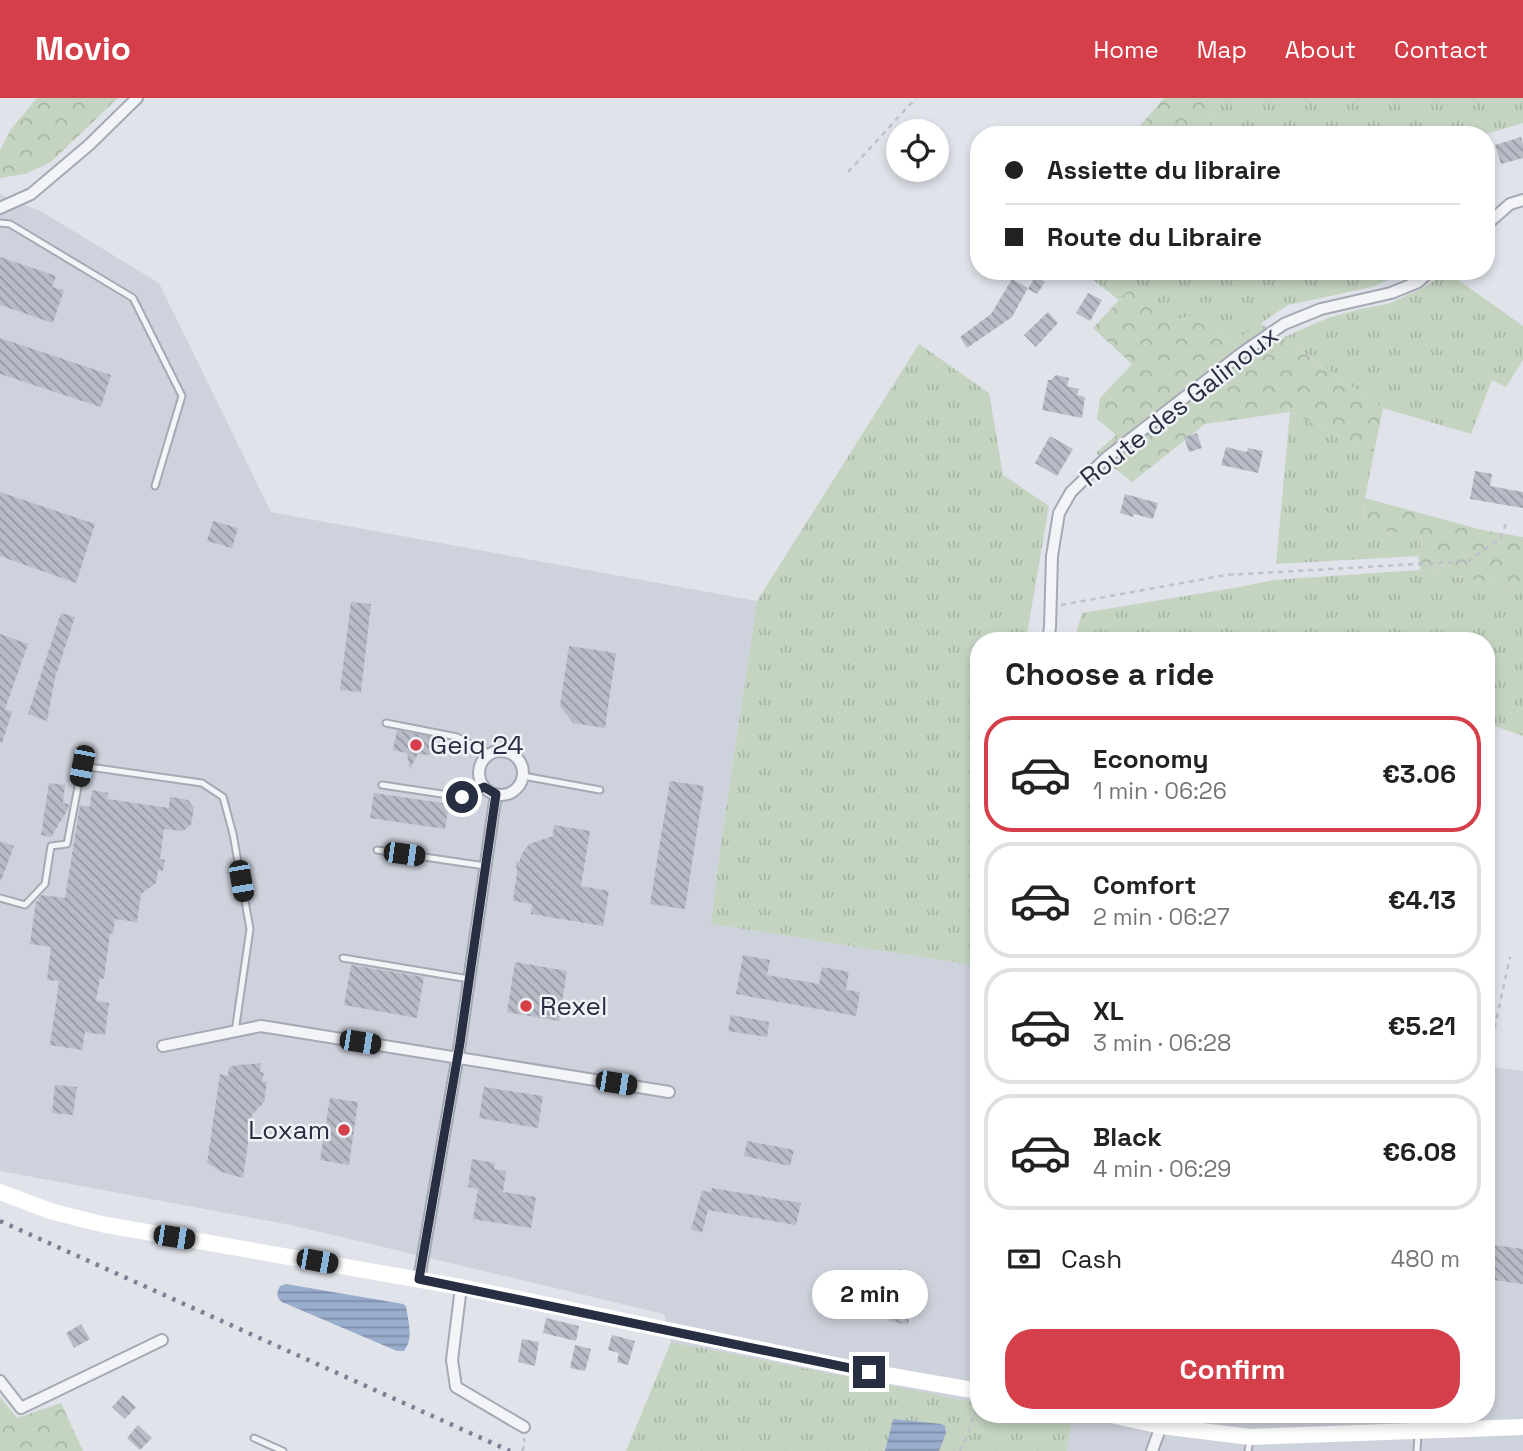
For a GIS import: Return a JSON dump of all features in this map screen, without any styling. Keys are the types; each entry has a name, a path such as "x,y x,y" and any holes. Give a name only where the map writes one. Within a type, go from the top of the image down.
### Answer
{"main road":[{"path":"0,1192 50,1211 101,1224 461,1287 869,1372 970,1390"},
{"path":"1148,1423 1249,1444 1523,1427"}],"street":[{"path":"0,208 31,194 89,145 136,98"},
{"path":"1495,217 1510,204 1523,200"},
{"name":"Route des Galinoux","path":"1049,632 1052,556 1059,513 1071,492 1105,458 1284,324 1321,309 1391,293 1420,280"},
{"path":"508,752 519,762 523,776 520,784 509,794 496,794 484,787 479,773 484,759 490,754 508,752"},
{"path":"419,1279 457,1057 496,794"},
{"path":"163,1046 261,1026 669,1091"},
{"path":"461,1287 452,1360 456,1387 524,1427"},
{"path":"0,1381 21,1408 162,1340"},
{"path":"1152,1451 1161,1426"}],"lane":[{"path":"0,223 10,224 133,298 182,396 156,486"},
{"path":"386,723 457,737 490,754"},
{"path":"0,898 24,905 45,884 51,846 67,844 82,766 202,783 222,797 233,834 250,929 235,1032"},
{"path":"523,776 600,790"},
{"path":"382,785 462,797 484,787"},
{"path":"377,850 485,866"},
{"path":"343,958 469,979"},
{"path":"1418,1451 1419,1432"},
{"path":"254,1438 283,1451"}],"path":[{"path":"848,172 916,98"},
{"path":"1051,607 1226,575 1469,561 1500,539 1506,524"},
{"path":"1495,1026 1510,957"},
{"path":"960,1451 971,1423"}],"shaded area":[{"path":"0,194 42,212 159,283 271,512 757,601 711,924 970,965 970,1401 671,1342 664,1314 291,1225 0,1171"},
{"path":"1495,1067 1523,1071 1523,1451 1067,1451 1072,1423 1495,1423"}],"green space":[{"path":"37,98 118,98 51,162 25,174 0,178 0,150 11,129"},
{"path":"1164,98 1223,98 1211,114 1209,126 1140,126"},
{"path":"1223,98 1523,98 1523,123 1495,131 1495,126 1209,126 1211,114"},
{"path":"1093,280 1388,280 1372,287 1288,305 1233,342 1192,316 1161,323 1133,285 1119,300"},
{"path":"1435,280 1458,280 1523,326 1523,360 1506,387 1492,380 1471,434 1383,408 1282,338 1328,318 1388,304"},
{"path":"1133,285 1161,323 1192,316 1233,342 1260,323 1383,408 1374,453 1290,412 1205,424 1132,482 1096,453 1116,435 1097,419 1100,398 1132,364 1093,328"},
{"path":"919,344 989,393 1003,475 1049,506 1027,632 970,632 970,965 711,924 757,601"},
{"path":"1290,412 1374,453 1365,498 1364,526 1422,538 1418,556 1276,564"},
{"path":"1365,498 1482,530 1523,537 1523,581 1510,586 1420,570 1418,556 1422,538 1364,526"},
{"path":"1420,570 1510,586 1523,581 1523,736 1495,726 1495,632 1076,632 1082,613 1273,580"},
{"path":"671,1342 970,1401 970,1423 1072,1423 1067,1451 626,1451"},
{"path":"0,1397 17,1418 61,1403 83,1451 0,1451"}],"water":[{"path":"286,1284 403,1304 406,1306 410,1329 407,1346 404,1351 397,1351 282,1302 277,1293 280,1286"},
{"path":"893,1419 945,1426 946,1433 939,1451 885,1451"}],"building":[{"path":"1521,137 1523,158 1501,164 1495,145"},
{"path":"0,257 56,276 52,287 64,290 53,323 0,305"},
{"path":"1011,280 1028,288 1012,317 967,348 960,337 991,314"},
{"path":"1033,280 1045,282 1037,294 1028,289"},
{"path":"1088,293 1102,300 1090,321 1076,313"},
{"path":"1048,312 1058,323 1036,347 1024,335"},
{"path":"0,338 111,375 101,407 0,374"},
{"path":"1056,375 1069,378 1067,386 1079,389 1077,395 1085,397 1082,418 1042,410 1048,380"},
{"path":"1197,433 1202,448 1189,452 1184,437"},
{"path":"1050,436 1073,449 1057,476 1035,463"},
{"path":"1226,447 1247,452 1248,448 1263,451 1258,473 1221,465"},
{"path":"1475,471 1492,474 1490,486 1523,492 1523,508 1470,499"},
{"path":"0,492 95,524 76,583 0,556"},
{"path":"1125,494 1158,503 1153,519 1120,513"},
{"path":"213,521 238,528 232,548 207,541"},
{"path":"351,602 371,604 361,692 340,690"},
{"path":"61,613 75,617 55,678 47,721 28,714"},
{"path":"0,634 28,644 5,709 12,712 2,743 0,742"},
{"path":"569,646 616,653 605,728 573,723 560,706"},
{"path":"397,730 432,737 436,742 435,750 429,755 418,754 410,769 407,753 393,750"},
{"path":"670,781 704,786 685,909 650,904"},
{"path":"49,783 65,785 63,803 69,804 51,837 41,835"},
{"path":"92,790 108,793 107,799 169,808 170,797 188,800 194,808 191,825 183,831 164,829 160,859 165,860 163,871 158,870 156,883 141,894 137,922 115,919 113,934 110,933 104,979 100,978 96,1001 109,1003 105,1035 85,1032 82,1050 50,1045 59,981 47,980 51,947 30,944 36,901 39,902 42,895 65,898 80,805 90,807"},
{"path":"374,793 449,804 445,829 370,818"},
{"path":"554,825 590,831 581,886 609,891 603,926 531,914 532,904 513,901 516,861 519,862 529,844 553,836"},
{"path":"0,841 14,846 1,881 0,881"},
{"path":"743,955 770,960 767,975 819,984 822,967 849,972 846,990 860,992 856,1016 736,994"},
{"path":"515,962 567,971 559,1021 507,1012"},
{"path":"351,965 424,977 417,1018 344,1005"},
{"path":"731,1015 769,1022 767,1037 728,1031"},
{"path":"261,1063 260,1072 264,1073 262,1081 267,1082 264,1102 252,1115 243,1178 222,1172 207,1163 220,1074 228,1076 229,1067"},
{"path":"55,1085 77,1087 73,1115 52,1113"},
{"path":"484,1087 543,1096 538,1128 479,1118"},
{"path":"330,1098 358,1102 349,1165 320,1160"},
{"path":"747,1141 794,1150 790,1166 744,1156"},
{"path":"472,1159 495,1163 494,1169 506,1171 503,1192 536,1197 531,1228 473,1219 478,1189 468,1187"},
{"path":"712,1188 801,1203 796,1225 708,1210 702,1233 691,1229 702,1191 711,1192"},
{"path":"1495,1245 1523,1249 1523,1284 1495,1280"},
{"path":"899,1269 919,1274 908,1325 888,1321"},
{"path":"546,1318 579,1326 576,1341 543,1333"},
{"path":"81,1324 90,1339 74,1348 66,1333"},
{"path":"612,1335 635,1341 628,1365 617,1362 619,1353 608,1350"},
{"path":"522,1339 539,1342 535,1366 518,1362"},
{"path":"575,1345 591,1349 585,1371 570,1368"},
{"path":"123,1395 136,1407 125,1419 112,1407"},
{"path":"138,1425 152,1438 140,1450 127,1438"}],"railway":[{"path":"0,1221 510,1451"}],"place":[{"name":"Geiq 24","path":"416,745"},
{"name":"Rexel","path":"526,1006"},
{"name":"Loxam","path":"344,1130"}],"route":[{"path":"462,797 484,787 496,794 460,1043 419,1279 869,1372"}]}
